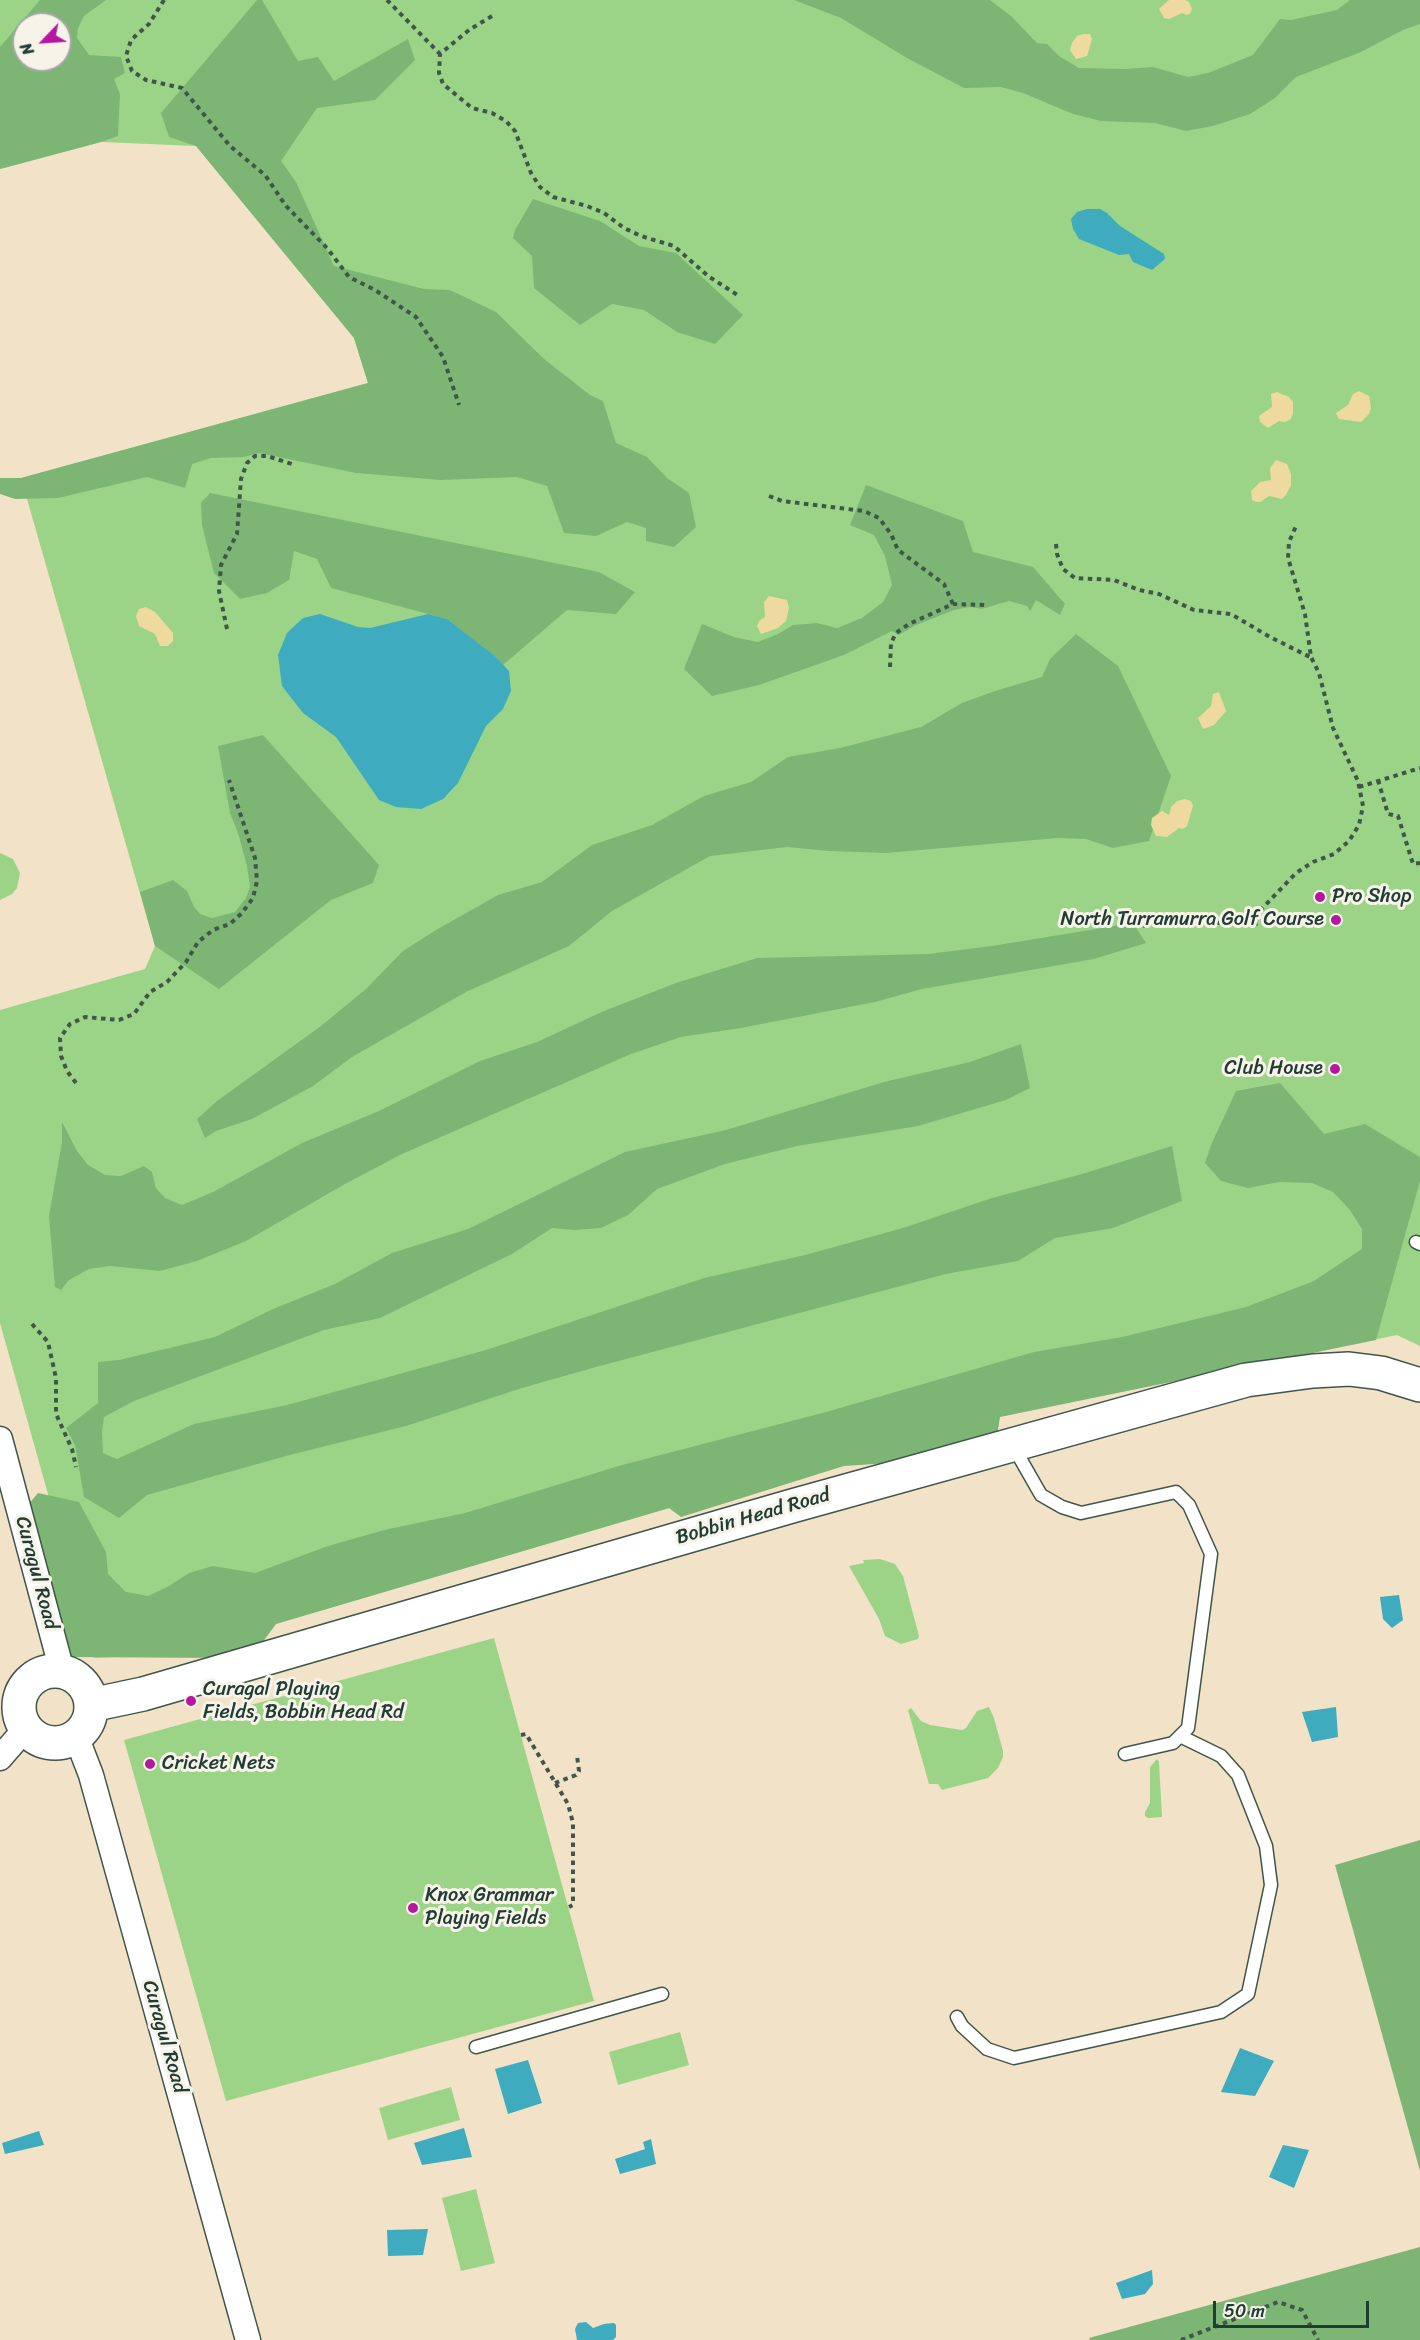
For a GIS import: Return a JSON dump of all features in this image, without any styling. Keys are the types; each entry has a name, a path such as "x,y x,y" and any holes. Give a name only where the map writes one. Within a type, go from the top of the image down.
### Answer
{"main road":[{"name":"Bobbin Head Road","path":"91,1705 143,1695 561,1572 1246,1380 1313,1371 1349,1369 1381,1373 1420,1384"},
{"path":"50,1671 62,1671 82,1683 91,1705 90,1717 76,1736 68,1740 50,1742 34,1736 15,1710 21,1693 33,1679 50,1671"}],"street":[{"name":"Curagul Road","path":"0,1439 62,1671"},
{"path":"0,1758 15,1710"},
{"name":"Curagul Road","path":"76,1736 95,1787 248,2340"}],"lane":[{"path":"1013,1444 1041,1495 1062,1507 1081,1513 1176,1492 1190,1505 1211,1554 1188,1728 1173,1743 1125,1754"},
{"path":"957,2018 962,2026 987,2049 1014,2058 1221,2012 1248,1994 1271,1885 1266,1846 1238,1775 1221,1756 1180,1736"},
{"path":"476,2047 662,1994"}],"path":[{"path":"164,0 148,24 131,39 126,56 132,71 146,80 182,88 230,146 265,175 286,206 327,248 349,277 375,290 416,317 443,357 459,405"},
{"path":"387,0 440,54"},
{"path":"492,16 469,30 440,54 439,73 444,84 472,108 492,113 506,121 515,131 531,173 540,187 553,197 587,206 604,213 624,228 641,236 674,246 708,276 739,296"},
{"path":"227,629 219,591 221,565 237,534 241,479 247,463 255,456 261,456 295,465"},
{"path":"769,496 782,501 864,511 879,518 891,534 898,550 944,584 953,604"},
{"path":"1143,926 1155,923 1218,923 1254,917 1296,873 1313,862 1334,854 1349,841 1359,825 1363,806 1359,787 1333,728 1319,673 1311,657 1305,614 1288,558 1289,542 1296,526"},
{"path":"1056,544 1063,569 1075,579 1114,580 1139,590 1159,594 1194,610 1232,614 1270,638 1311,657"},
{"path":"890,668 891,643 896,633 909,624 953,604 986,605"},
{"path":"1359,787 1420,768"},
{"path":"76,1083 67,1071 61,1056 60,1038 70,1024 85,1017 119,1020 134,1014 150,992 167,982 186,962 198,942 213,930 230,924 253,898 257,880 255,858 229,780"},
{"path":"1378,780 1388,814 1398,816 1413,864 1420,862"},
{"path":"1254,917 1256,926"},
{"path":"32,1324 48,1342 56,1378 56,1414 72,1449 76,1467"},
{"path":"521,1735 526,1734 568,1804 573,1823 573,1905 569,1907"},
{"path":"555,1783 576,1775 579,1771 577,1756"},
{"path":"1181,2340 1278,2302 1302,2310 1318,2340"}],"green space":[{"name":"North Turramurra Golf Course","path":"0,0 1420,0 1420,1346 1397,1335 935,1430 220,1640 137,1656 94,1658 0,1323 0,1010 145,969 155,946 21,478 368,383 354,338 196,146 101,142 0,169"},
{"path":"40,0 106,0 84,16 78,28 77,38 89,55 121,57 125,73 114,79 120,94 118,136 0,169 0,47 12,33 12,72 72,72 72,12 30,12"},
{"path":"257,0 262,0 298,61 318,57 334,81 408,39 415,60 375,100 317,108 281,161 296,182 334,266 424,289 450,290 496,312 544,359 590,395 603,401 616,443 647,457 667,478 689,493 696,527 674,547 646,541 646,528 627,522 596,536 564,533 547,486 517,477 441,480 356,473 259,453 244,457 211,458 192,464 185,488 147,477 58,498 15,499 0,494 0,478 21,478 368,383 354,338 196,146 169,137 161,113"},
{"path":"794,0 990,0 1011,16 1037,43 1047,44 1059,56 1079,68 1153,67 1188,77 1208,73 1253,55 1280,19 1291,20 1337,10 1350,0 1420,0 1420,24 1403,30 1361,52 1296,77 1275,98 1250,114 1213,126 1186,131 1155,123 1101,121 1073,114 1023,93 1001,87 964,88 907,58 841,18"},
{"path":"533,199 600,221 639,246 676,253 743,315 715,344 677,332 644,310 612,304 580,325 534,288 532,256 513,238 515,230"},
{"path":"866,485 963,521 973,552 1033,567 1065,604 1060,615 1036,600 1030,611 1027,606 1009,601 982,609 970,607 954,610 916,625 899,635 892,631 844,655 759,685 712,696 684,669 702,624 734,637 758,642 793,625 817,623 837,628 862,618 883,602 892,585 885,556 874,535 850,525"},
{"path":"210,493 599,572 635,592 616,614 567,610 503,665 495,656 447,619 331,588 317,559 294,551 289,580 267,593 240,599 214,573 202,525 201,503"},
{"path":"1076,634 1118,666 1171,776 1149,841 1113,848 1086,839 1058,838 886,853 787,847 710,856 612,911 569,946 466,992 352,1057 313,1086 252,1119 216,1131 205,1138 197,1119 217,1101 321,1026 366,989 403,951 436,930 498,895 542,882 592,845 652,825 704,796 751,782 788,757 840,748 921,727 962,703 1042,677 1050,659"},
{"path":"263,735 379,865 373,883 331,900 219,989 155,946 140,892 173,880 187,891 200,914 212,918 235,912 246,898 250,887 247,866 230,813 218,746"},
{"path":"0,853 13,859 20,873 17,888 12,894 0,900"},
{"path":"1133,923 1146,943 1094,959 922,989 875,1002 681,1037 631,1054 402,1154 246,1241 197,1261 160,1271 110,1266 89,1269 69,1280 61,1290 55,1287 49,1216 62,1142 62,1122 77,1151 88,1165 105,1175 121,1176 144,1166 152,1172 156,1188 165,1198 182,1205 213,1192 302,1143 379,1111 480,1061 537,1042 604,1011 676,983 757,958 928,954"},
{"path":"1021,1044 1030,1088 1006,1100 918,1126 797,1146 725,1164 657,1189 628,1215 601,1228 574,1230 552,1228 512,1254 380,1318 324,1330 134,1401 104,1417 103,1453 117,1459 194,1424 287,1405 486,1350 704,1278 805,1255 903,1228 992,1198 1082,1174 1172,1146 1182,1201 1113,1228 1055,1238 1018,1261 946,1274 596,1367 522,1388 406,1426 286,1456 147,1495 119,1518 84,1497 75,1445 66,1428 98,1403 98,1362 119,1360 215,1337 273,1309 335,1284 392,1253 468,1229 625,1152 726,1130 884,1082 970,1062"},
{"path":"1280,1083 1324,1134 1365,1124 1420,1157 1420,1181 1376,1340 1000,1417 994,1456 844,1466 681,1517 669,1508 276,1624 262,1643 219,1658 72,1657 24,1510 38,1493 79,1502 106,1552 108,1574 126,1592 148,1596 189,1573 213,1566 255,1573 328,1546 384,1530 465,1513 622,1465 826,1412 1034,1352 1122,1337 1246,1307 1314,1281 1362,1249 1362,1229 1350,1210 1333,1192 1312,1183 1280,1182 1248,1188 1221,1181 1205,1163 1236,1091"},
{"path":"880,1559 895,1564 903,1576 918,1639 901,1644 885,1636 879,1619 849,1566 864,1563 863,1560"},
{"name":"Knox Grammar Playing Fields","path":"494,1638 594,2001 226,2101 124,1740"},
{"path":"989,1707 1003,1751 998,1768 988,1778 942,1790 938,1784 929,1784 908,1710 911,1708 921,1721 930,1725 962,1730 966,1728 977,1711"},
{"path":"1157,1759 1162,1817 1148,1818 1145,1812 1150,1803 1150,1767"},
{"path":"1420,1840 1420,2171 1335,1865"},
{"path":"680,2032 689,2065 618,2085 609,2052"},
{"path":"451,2087 460,2120 388,2140 379,2108"},
{"path":"476,2189 495,2263 461,2271 442,2198"},
{"path":"1420,2247 1420,2340 1090,2340 1089,2338"}],"sand":[{"path":"1169,0 1189,2 1192,9 1190,14 1182,13 1169,19 1164,18 1159,9"},
{"path":"1090,34 1092,39 1087,56 1076,59 1070,50 1077,36"},
{"path":"1359,391 1369,396 1371,408 1369,414 1361,422 1339,419 1336,413 1348,405 1353,394"},
{"path":"1277,392 1289,397 1293,402 1293,413 1291,419 1285,422 1279,421 1268,428 1260,422 1259,416 1272,407 1271,394"},
{"path":"1276,460 1287,464 1291,474 1291,485 1286,495 1282,499 1269,496 1260,502 1252,500 1251,491 1260,482 1271,480 1270,468"},
{"path":"769,596 787,600 789,608 786,621 778,628 761,634 757,626 765,617 764,602"},
{"path":"146,607 155,612 173,633 173,641 168,646 160,646 155,634 139,626 136,616 139,609"},
{"path":"1219,692 1226,711 1214,725 1203,729 1198,718 1211,706 1213,694"},
{"path":"1185,799 1191,801 1193,806 1187,826 1183,829 1179,828 1167,837 1156,836 1151,825 1152,818 1162,811 1169,815 1171,807 1177,801"}],"water":[{"path":"1100,209 1107,213 1120,226 1164,254 1165,259 1152,270 1133,262 1129,254 1119,255 1079,239 1073,229 1071,219 1077,212"},
{"path":"320,614 358,627 370,628 428,614 447,619 495,656 509,671 511,691 503,709 486,726 458,783 443,799 421,809 396,807 379,800 336,737 303,713 282,686 278,655 287,633 303,618"},
{"path":"1399,1595 1403,1620 1392,1628 1383,1619 1380,1597"},
{"path":"1336,1707 1338,1737 1312,1742 1302,1712"},
{"path":"1240,2048 1274,2061 1255,2096 1221,2092"},
{"path":"528,2060 542,2103 508,2114 495,2069"},
{"path":"464,2128 472,2157 422,2165 414,2143"},
{"path":"39,2131 44,2145 5,2154 2,2143"},
{"path":"651,2139 656,2164 620,2174 615,2159 645,2149 643,2142"},
{"path":"1283,2145 1309,2150 1294,2188 1269,2177"},
{"path":"428,2229 423,2255 388,2256 387,2230"},
{"path":"1152,2270 1153,2284 1145,2294 1122,2299 1116,2283"},
{"path":"586,2322 593,2328 614,2323 616,2337 613,2340 577,2340 575,2329 578,2323"}],"place":[{"name":"Pro Shop","path":"1320,897"},
{"name":"North Turramurra Golf Course","path":"1336,920"},
{"name":"Club House","path":"1335,1069"},
{"name":"Curagal Playing Fields, Bobbin Head Rd","path":"191,1701"},
{"name":"Cricket Nets","path":"150,1764"},
{"name":"Knox Grammar Playing Fields","path":"413,1908"}]}
